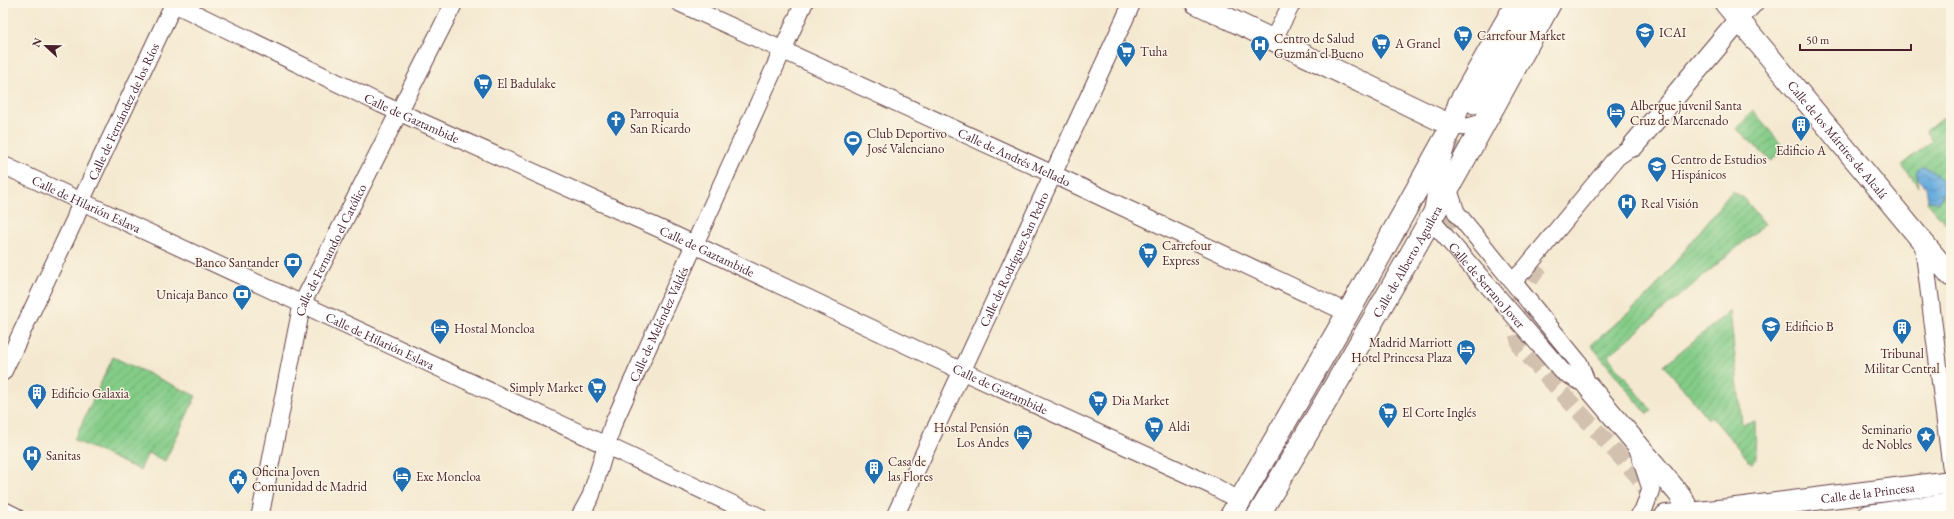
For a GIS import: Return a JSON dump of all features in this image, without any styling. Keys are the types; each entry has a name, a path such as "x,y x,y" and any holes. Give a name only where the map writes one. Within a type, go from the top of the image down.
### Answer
{"main road":[{"name":"Calle de Alberto Aguilera","path":"1235,508 1348,313 1452,126 1459,104 1516,3"},
{"name":"Calle de Alberto Aguilera","path":"1258,516 1448,190 1480,113 1550,3"},
{"name":"Calle de la Princesa","path":"1666,516 1691,515 1951,482"},
{"name":"Calle de la Princesa","path":"1869,516 1951,504"}],"street":[{"name":"Calle de Gaztambide","path":"173,3 400,111 695,245 962,371 1213,486 1235,508"},
{"name":"Calle de Fernández de los Ríos","path":"3,372 75,219 81,201 173,3"},
{"name":"Calle de Fernando el Católico","path":"260,516 302,304 454,3"},
{"name":"Calle de Andrés Mellado","path":"680,3 1348,313"},
{"name":"Calle de Meléndez Valdés","path":"580,516 591,496 613,424 804,3"},
{"name":"Calle de Rodríguez San Pedro","path":"895,516 1132,3"},
{"path":"1196,3 1452,126 1468,127 1480,113"},
{"path":"1273,40 1292,3"},
{"name":"Calle de Alberto Aguilera","path":"1480,113 1532,3"},
{"name":"Calle de los Mártires de Alcalá","path":"1725,3 1756,38 1951,276"},
{"path":"1513,281 1617,157 1633,146 1755,3"},
{"path":"1431,220 1441,163 1452,126"},
{"path":"1540,266 1626,163 1633,146"},
{"name":"Calle de Serrano Jover","path":"1441,163 1448,190 1456,212 1580,363 1588,386"},
{"name":"Calle de Hilarión Eslava","path":"3,165 758,516"},
{"name":"Calle de Serrano Jover","path":"1431,220 1562,371 1588,386"},
{"name":"Calle de Serrano Jover","path":"1453,229 1680,495 1691,515"},
{"path":"1923,242 1951,466"},
{"name":"Calle de Serrano Jover","path":"1637,445 1651,489 1644,509 1639,516"},
{"path":"3,510 15,516"}],"green space":[{"path":"1753,110 1784,148 1771,161 1737,129"},
{"path":"1949,113 1951,115 1951,230 1927,202 1928,200 1930,201 1943,197 1944,188 1917,177 1919,187 1902,165 1933,140 1926,131"},
{"path":"1732,191 1744,198 1765,224 1608,356 1652,411 1647,414 1591,345 1649,295"},
{"path":"1730,311 1742,424 1755,421 1756,458 1752,464 1711,416 1708,419 1664,365"},
{"path":"113,357 196,396 165,461 148,453 140,470 74,440"}],"water":[{"path":"1922,166 1929,168 1943,181 1944,192 1939,201 1933,202 1928,200 1926,187 1917,177 1917,171"}],"tunnel":[{"path":"1453,229 1445,212 1443,185 1447,166 1474,105"},
{"path":"1540,266 1526,285 1518,304 1516,324 1521,348 1638,476 1650,497 1650,516"}],"place":[{"name":"ICAI","path":"1645,49"},
{"name":"Carrefour Market","path":"1463,52"},
{"name":"A Granel","path":"1381,60"},
{"name":"Centro de Salud Guzmán el Bueno","path":"1260,62"},
{"name":"Tuha","path":"1126,68"},
{"name":"El Badulake","path":"483,100"},
{"name":"Albergue juvenil Santa Cruz de Marcenado","path":"1616,129"},
{"name":"Parroquia San Ricardo","path":"616,137"},
{"name":"Edificio A","path":"1801,142"},
{"name":"Club Deportivo José Valenciano","path":"853,157"},
{"name":"Centro de Estudios Hispánicos","path":"1657,183"},
{"name":"Real Visión","path":"1627,220"},
{"name":"Carrefour Express","path":"1148,269"},
{"name":"Banco Santander","path":"293,279"},
{"name":"Unicaja Banco","path":"242,311"},
{"name":"Edificio B","path":"1771,343"},
{"name":"Hostal Moncloa","path":"440,345"},
{"name":"Tribunal Militar Central","path":"1902,345"},
{"name":"Madrid Marriott Hotel Princesa Plaza","path":"1466,366"},
{"name":"Simply Market","path":"597,404"},
{"name":"Edificio Galaxia","path":"37,410"},
{"name":"Dia Market","path":"1098,417"},
{"name":"El Corte Inglés","path":"1388,429"},
{"name":"Aldi","path":"1154,443"},
{"name":"Hostal Pensión Los Andes","path":"1023,451"},
{"name":"Seminario de Nobles","path":"1926,453"},
{"name":"Sanitas","path":"32,472"},
{"name":"Casa de las Flores","path":"874,485"},
{"name":"Exe Moncloa","path":"402,493"},
{"name":"Oficina Joven Comunidad de Madrid","path":"238,495"}]}
